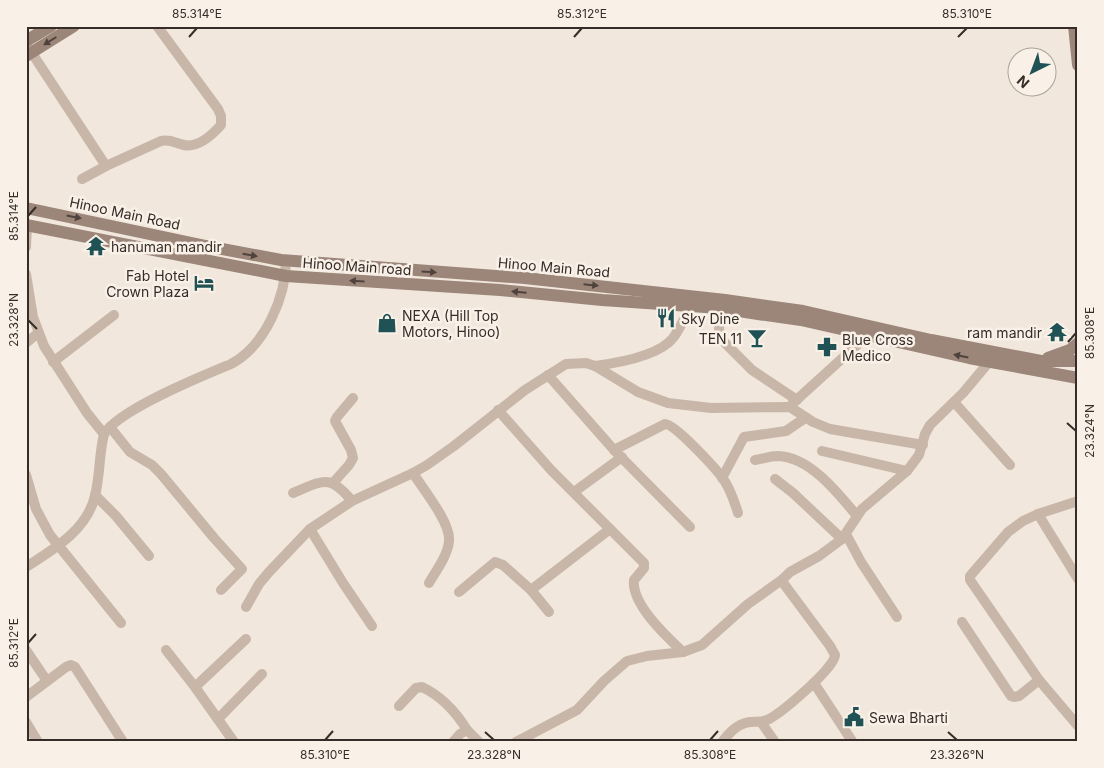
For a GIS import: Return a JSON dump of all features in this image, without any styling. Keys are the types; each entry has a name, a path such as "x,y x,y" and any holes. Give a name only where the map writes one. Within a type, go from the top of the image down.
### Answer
{"main road":[{"path":"28,49 50,26"},
{"path":"28,49 74,26"},
{"path":"1074,26 1078,65"},
{"name":"Hinoo Main Road","path":"26,208 214,248 286,260 525,278 759,304 803,311 932,340 1041,361 1078,361"},
{"name":"Hinoo Main road","path":"27,225 286,276 500,290 720,308 801,320 989,362 1078,378"},
{"path":"1041,361 1070,350 1078,343"}],"street":[{"path":"82,179 161,141 167,140 184,145 196,144 216,130 222,122 218,109 157,26"},
{"path":"28,49 106,166"},
{"path":"26,247 27,225"},
{"path":"26,567 57,546 78,528 88,515 95,495 107,430 146,403 231,364 245,355 256,343 283,292 286,260"},
{"path":"26,274 29,297 38,333 53,362 87,413 130,452 152,465 161,474 242,569 221,590"},
{"path":"595,366 633,358 663,346 673,338 690,307"},
{"path":"720,308 719,332 724,342 752,370 793,403 805,418 830,429 923,445"},
{"path":"53,362 114,315"},
{"path":"26,343 38,333"},
{"path":"246,607 259,584 310,529 352,501 413,474 454,446 498,410 566,364 580,363 595,366 638,392 668,403 711,408 793,403 868,335"},
{"path":"516,742 577,710 604,681 627,661 647,656 683,652 702,645 748,604 790,572 819,556 844,537 862,509 907,471 920,455 925,434 930,425 954,402 989,362"},
{"path":"548,375 618,454 690,527"},
{"path":"333,483 353,458 351,450 335,421 353,398"},
{"path":"954,402 1010,466"},
{"path":"498,410 551,470 644,563 645,566 634,580 636,593 656,625 683,652"},
{"path":"722,478 744,437 786,431 805,418"},
{"path":"574,492 618,454 659,427 668,424 679,432 722,478 733,497 738,513"},
{"path":"822,451 907,471"},
{"path":"755,460 775,456 790,458 799,462 814,471 832,486 857,516"},
{"path":"413,474 440,515 449,536 449,543 445,554 429,583"},
{"path":"26,476 36,509 57,546 121,623"},
{"path":"776,479 844,537 898,617"},
{"path":"294,493 321,482 333,483 352,501"},
{"path":"95,495 116,516 149,556"},
{"path":"1078,501 1023,521 1008,532 973,571 970,580 1039,680 1078,726"},
{"path":"1038,514 1078,579"},
{"path":"310,529 372,626"},
{"path":"531,590 610,529"},
{"path":"459,592 489,566 498,562 531,590 549,612"},
{"path":"722,742 738,726 767,720 779,712 833,663 835,656 830,646 784,584 783,579"},
{"path":"962,622 1011,696 1018,696 1039,680"},
{"path":"196,687 246,639"},
{"path":"26,650 47,681"},
{"path":"166,650 196,687 234,742"},
{"path":"26,696 66,667 75,666 123,742"},
{"path":"218,719 262,674"},
{"path":"814,682 852,741"},
{"path":"399,706 416,688 422,687 438,697 453,710 467,730 479,742"},
{"path":"26,722 38,742"},
{"path":"761,722 775,742"},
{"path":"453,742 460,734 467,730"}],"place":[{"name":"hanuman mandir","path":"96,246"},
{"name":"Fab Hotel Crown Plaza","path":"204,283"},
{"name":"Sky Dine","path":"666,318"},
{"name":"NEXA (Hill Top Motors, Hinoo)","path":"387,323"},
{"name":"ram mandir","path":"1057,332"},
{"name":"TEN 11","path":"757,338"},
{"name":"Blue Cross Medico","path":"827,347"},
{"name":"Sewa Bharti","path":"854,717"}]}
